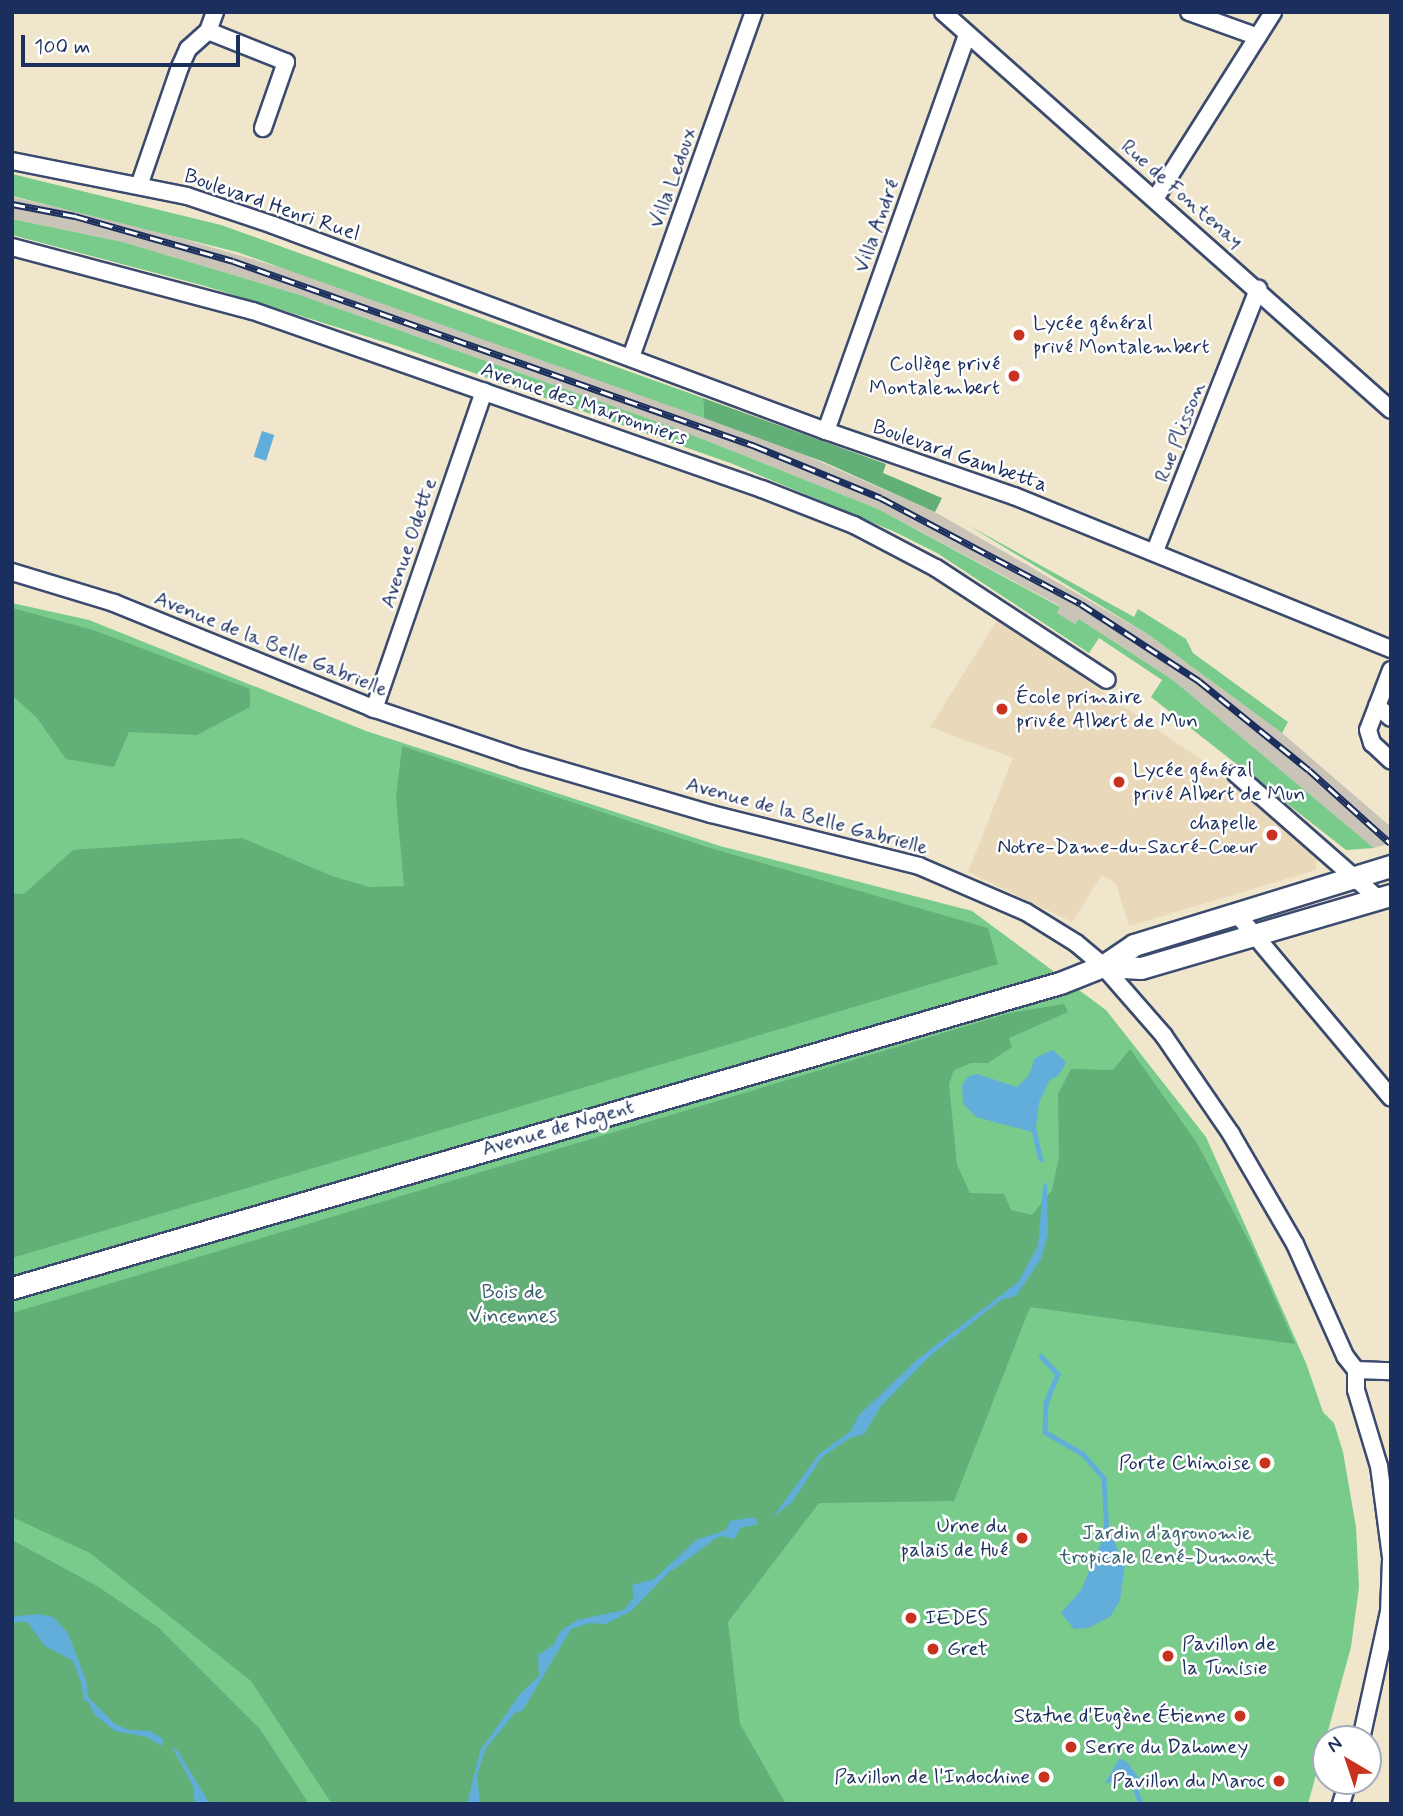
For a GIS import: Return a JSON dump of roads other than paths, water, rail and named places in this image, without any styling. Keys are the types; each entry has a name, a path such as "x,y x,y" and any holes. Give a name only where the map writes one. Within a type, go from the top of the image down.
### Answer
{"main road":[{"path":"1103,966 1134,945 1391,866"},
{"path":"1103,966 1141,968 1385,897"},
{"name":"Avenue de Nogent","path":"12,1288 1103,966"}],"street":[{"path":"139,186 180,67 188,49 208,31 215,12"},
{"name":"Villa Ledoux","path":"631,357 754,12"},
{"name":"Rue de Fontenay","path":"943,12 1258,289 1391,410"},
{"path":"1189,12 1258,37"},
{"path":"1155,199 1273,12"},
{"path":"208,31 286,62 263,128"},
{"name":"Villa André","path":"826,431 967,35"},
{"name":"Boulevard Henri Ruel","path":"12,161 187,196 273,225 510,314"},
{"name":"Avenue des Marronniers","path":"12,247 181,289 484,391 854,525 999,605 1107,680"},
{"name":"Rue Plisson","path":"1155,551 1258,289"},
{"name":"Boulevard Gambetta","path":"510,314 826,431 1014,496 1391,649"},
{"name":"Avenue Odette","path":"374,709 484,391"},
{"name":"Avenue de la Belle Gabrielle","path":"12,572 114,603 374,709 602,783 919,866 1026,912 1103,966 1164,1036 1231,1134 1295,1244 1345,1356 1356,1370 1356,1390 1379,1466 1391,1559 1390,1612 1364,1725"},
{"path":"1391,670 1369,736 1391,761"},
{"path":"1377,706 1391,718"},
{"path":"1236,774 1353,877 1385,897"},
{"path":"1236,913 1391,1098"},
{"path":"1356,1370 1391,1371"}],"water":[{"path":"262,431 274,435 266,461 254,457"},
{"path":"1053,1050 1066,1062 1059,1075 1049,1081 1039,1103 1036,1127 1044,1163 1038,1160 1032,1132 976,1117 963,1103 962,1085 969,1076 977,1074 1017,1087 1029,1075 1035,1058"},
{"path":"1047,1182 1048,1235 1041,1259 1016,1296 1001,1300 929,1357 881,1406 864,1434 850,1438 822,1457 792,1502 773,1517 819,1454 851,1431 858,1416 919,1358 1018,1282 1038,1246 1043,1186"},
{"path":"755,1517 758,1524 741,1528 734,1539 721,1536 688,1553 631,1611 606,1624 589,1623 571,1629 523,1710 515,1713 486,1748 477,1775 480,1804 467,1804 480,1751 520,1694 539,1676 538,1655 553,1645 561,1631 577,1620 624,1610 634,1597 632,1585 654,1579 696,1540 726,1530 730,1521"},
{"path":"1111,1534 1125,1566 1120,1600 1110,1617 1088,1628 1074,1629 1061,1613 1081,1590 1104,1536"},
{"path":"37,1614 53,1617 68,1633 88,1686 80,1680 73,1661 45,1646 27,1622 12,1622 12,1617"},
{"path":"84,1693 115,1724 129,1730 150,1731 163,1739 162,1746 147,1737 115,1731 94,1714"},
{"path":"172,1747 177,1750 210,1804 195,1804 193,1786"},
{"path":"1119,1759 1126,1761 1140,1779 1105,1783"}],"waterway":[{"path":"1041,1356 1058,1374 1046,1404 1045,1432 1083,1454 1104,1478 1107,1534"},
{"path":"672,1567 710,1539"},
{"path":"83,1679 86,1698"},
{"path":"1133,1782 1141,1804"}],"railway":[{"path":"12,204 75,216 233,261 755,446 881,498 1081,604 1199,681 1309,770 1390,843"}],"place":[{"name":"Lycée général privé Montalembert","path":"1019,335"},
{"name":"Collège privé Montalembert","path":"1014,376"},
{"name":"École primaire privée Albert de Mun","path":"1002,709"},
{"name":"Lycée général privé Albert de Mun","path":"1119,782"},
{"name":"chapelle Notre-Dame-du-Sacré-Cœur","path":"1272,835"},
{"name":"Porte Chinoise","path":"1265,1463"},
{"name":"Urne du palais de Hué","path":"1022,1538"},
{"name":"IEDES","path":"911,1618"},
{"name":"Gret","path":"933,1649"},
{"name":"Pavillon de la Tunisie","path":"1168,1656"},
{"name":"Statue d'Eugène Étienne","path":"1240,1716"},
{"name":"Serre du Dahomey","path":"1071,1747"},
{"name":"Pavillon de l'Indochine","path":"1044,1777"},
{"name":"Pavillon du Maroc","path":"1279,1781"}],"park label":[{"name":"Bois de Vincennes","path":"513,1304"},
{"name":"Jardin d'agronomie tropicale René-Dumont","path":"1167,1545"}]}
